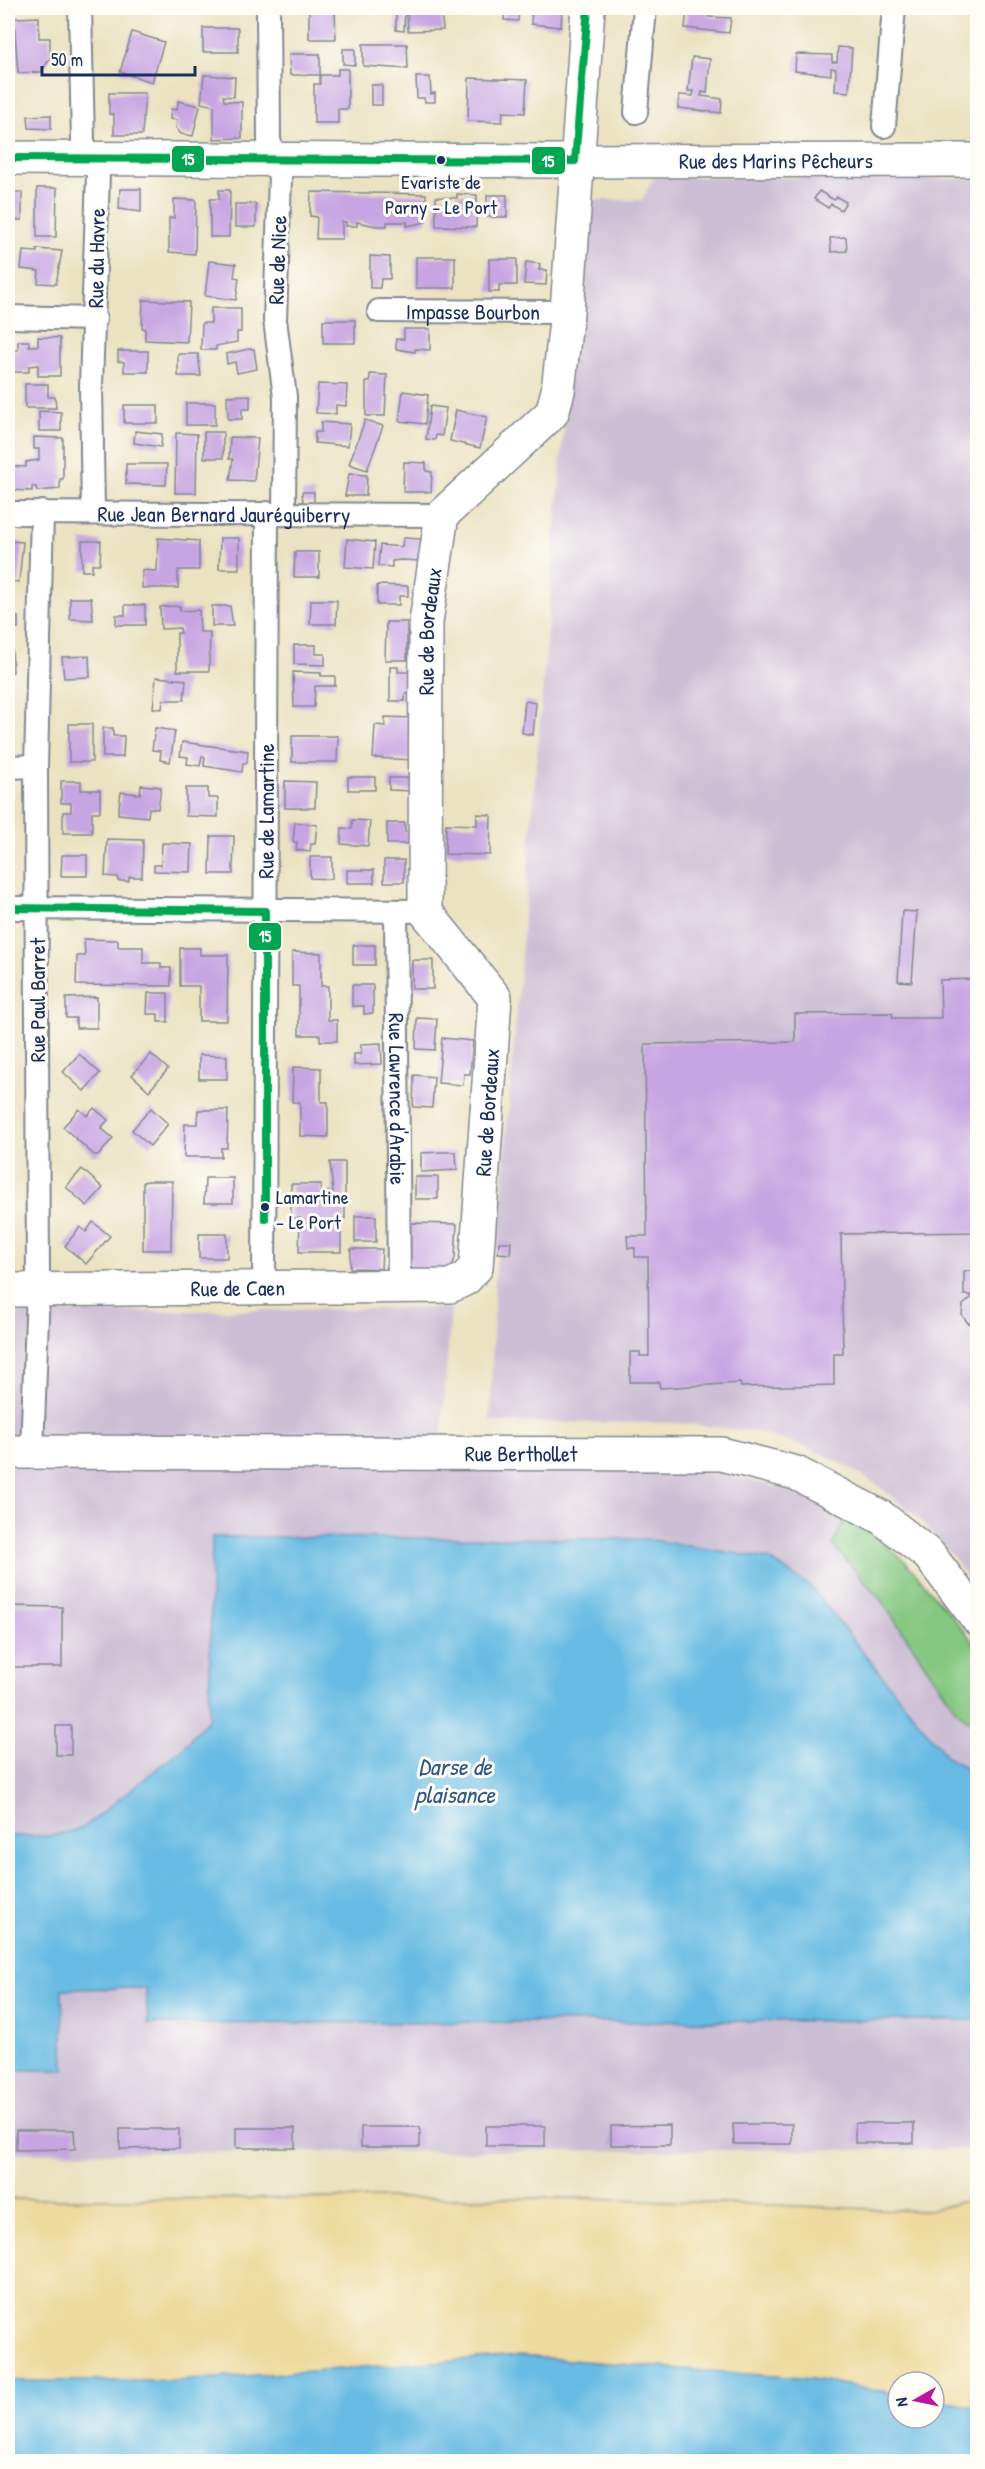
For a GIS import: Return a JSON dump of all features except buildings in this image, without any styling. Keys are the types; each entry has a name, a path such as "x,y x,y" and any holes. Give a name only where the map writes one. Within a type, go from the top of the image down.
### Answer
{"street":[{"name":"Rue du Havre","path":"80,8 83,142 98,174 91,386 93,512"},
{"name":"Rue de Nice","path":"268,8 269,140 280,177 275,320 285,396 275,513"},
{"path":"442,515 552,413 558,391 567,312 575,161 588,8"},
{"path":"636,112 645,8"},
{"path":"884,126 894,8"},
{"name":"Rue des Marins Pêcheurs","path":"8,158 90,156 275,160 978,160"},
{"name":"Impasse Bourbon","path":"379,311 567,312"},
{"path":"8,317 95,319"},
{"name":"Rue Paul Barret","path":"20,1452 36,909 36,766 42,512"},
{"name":"Rue Jean Bernard Jauréguiberry","path":"8,513 442,515"},
{"name":"Rue de Lamartine","path":"264,1288 265,911 275,513"},
{"name":"Rue de Bordeaux","path":"442,515 426,622 410,911 495,998 476,1267 465,1279"},
{"path":"8,767 36,766"},
{"path":"8,908 410,911"},
{"name":"Rue Lawrence d'Arabie","path":"399,1286 410,911"},
{"name":"Rue de Caen","path":"23,1290 450,1286 465,1279"},
{"name":"Rue Berthollet","path":"20,1452 721,1454 796,1473 881,1517 929,1555 978,1619"}],"shaded area":[{"path":"654,177 977,179 977,1594 956,1560 918,1518 877,1485 845,1465 808,1448 758,1432 676,1423 490,1422 495,1280 582,200 642,200"},
{"path":"451,1308 439,1470 671,1470 729,1475 793,1491 847,1515 906,1562 977,1646 977,2149 8,2153 8,1313"}],"green space":[{"path":"847,1515 906,1562 977,1646 977,1729 955,1708 881,1600 833,1545"}],"sand":[{"path":"590,2198 926,2211 977,2198 977,2407 946,2402 946,2370 886,2370 886,2392 811,2379 519,2356 176,2381 8,2381 8,2199"}],"water":[{"name":"Darse de plaisance","path":"212,1537 646,1539 769,1559 811,1587 947,1757 977,1775 977,2020 148,2024 146,1988 62,1989 64,2070 8,2070 8,1836 51,1836 83,1828 183,1748 209,1718"},
{"path":"519,2356 811,2379 886,2392 886,2430 946,2430 946,2402 977,2407 977,2461 8,2461 8,2381 176,2381"}],"transit line":[{"name":"15","path":"8,158 575,161 588,8"},
{"name":"15","path":"8,908 265,911 265,1219"}],"place":[{"name":"Evariste de Parny - Le Port","path":"441,160"},
{"name":"Lamartine - Le Port","path":"265,1207"}]}
